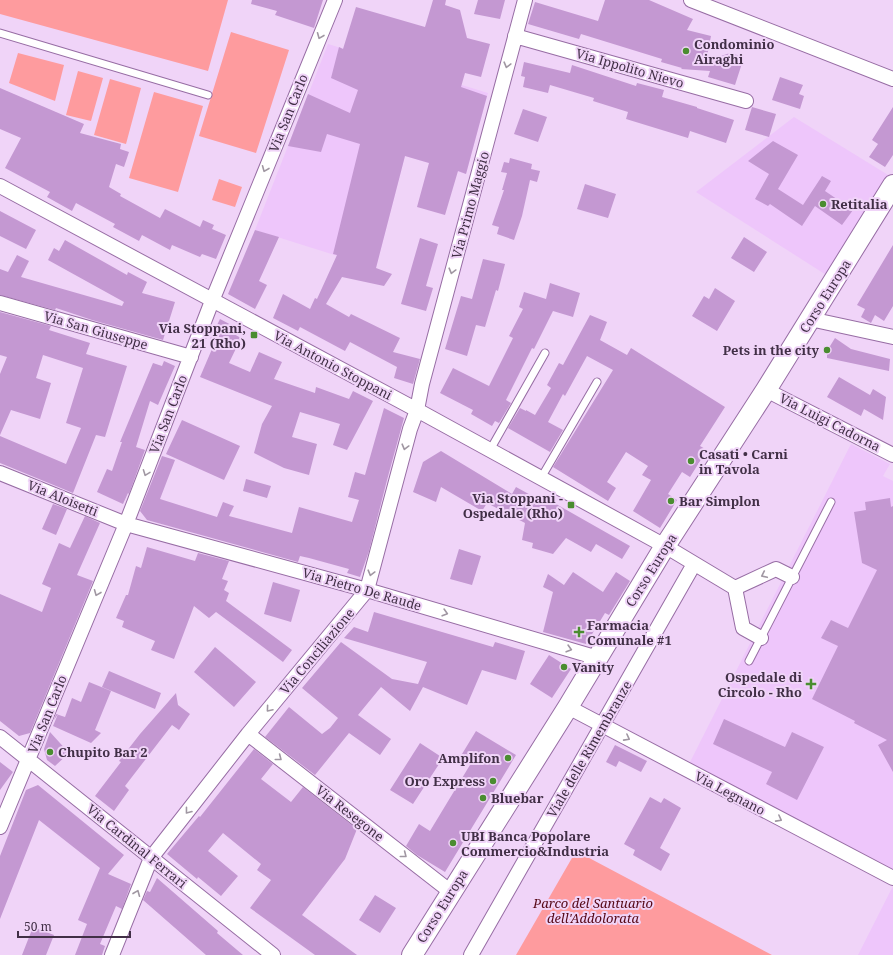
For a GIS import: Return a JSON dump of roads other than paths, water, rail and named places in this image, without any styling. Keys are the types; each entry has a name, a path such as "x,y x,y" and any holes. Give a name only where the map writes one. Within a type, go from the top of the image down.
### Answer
{"main road":[{"name":"Corso Europa","path":"412,955 568,707 665,546 766,390 892,188"}],"street":[{"name":"Via San Carlo","path":"0,827 126,524 212,301 334,0"},
{"name":"Via Primo Maggio","path":"417,410 422,384 525,0"},
{"path":"691,0 893,79"},
{"name":"Via Ippolito Nievo","path":"515,36 746,101"},
{"name":"Via Antonio Stoppani","path":"0,186 417,410 665,546 735,588"},
{"name":"Via San Giuseppe","path":"0,303 191,356"},
{"path":"810,319 893,337"},
{"name":"Via Luigi Cadorna","path":"766,390 893,455"},
{"name":"Via Conciliazione","path":"112,955 151,858 248,734 367,590 410,429 417,410"},
{"name":"Via Aloisetti","path":"0,473 126,524"},
{"name":"Via Pietro De Raude","path":"126,524 367,590 598,658"},
{"name":"Viale delle Rimembranze","path":"471,955 603,726 694,564"},
{"path":"761,638 743,628 735,588 776,569 792,577"},
{"name":"Via Legnano","path":"568,707 893,878"},
{"name":"Via Resegone","path":"248,734 451,892"},
{"name":"Via Cardinal Ferrari","path":"0,737 273,955"}],"lane":[{"path":"0,33 208,95"},
{"path":"490,450 545,353"},
{"path":"541,478 597,382"},
{"path":"749,661 831,502"}],"place":[{"name":"Condominio Airaghi","path":"686,51"},
{"name":"Retitalia","path":"823,204"},
{"name":"Via Stoppani, 21 (Rho)","path":"254,335"},
{"name":"Pets in the city","path":"827,350"},
{"name":"Casati • Carni in Tavola","path":"691,461"},
{"name":"Bar Simplon","path":"671,501"},
{"name":"Via Stoppani - Ospedale (Rho)","path":"571,505"},
{"name":"Farmacia Comunale #1","path":"579,632"},
{"name":"Vanity","path":"564,667"},
{"name":"Ospedale di Circolo - Rho","path":"811,684"},
{"name":"Chupito Bar 2","path":"50,752"},
{"name":"Amplifon","path":"508,758"},
{"name":"Oro Express","path":"493,781"},
{"name":"Bluebar","path":"483,798"},
{"name":"UBI Banca Popolare Commercio&Industria","path":"453,843"}],"park label":[{"name":"Parco del Santuario dell'Addolorata","path":"593,910"}]}
